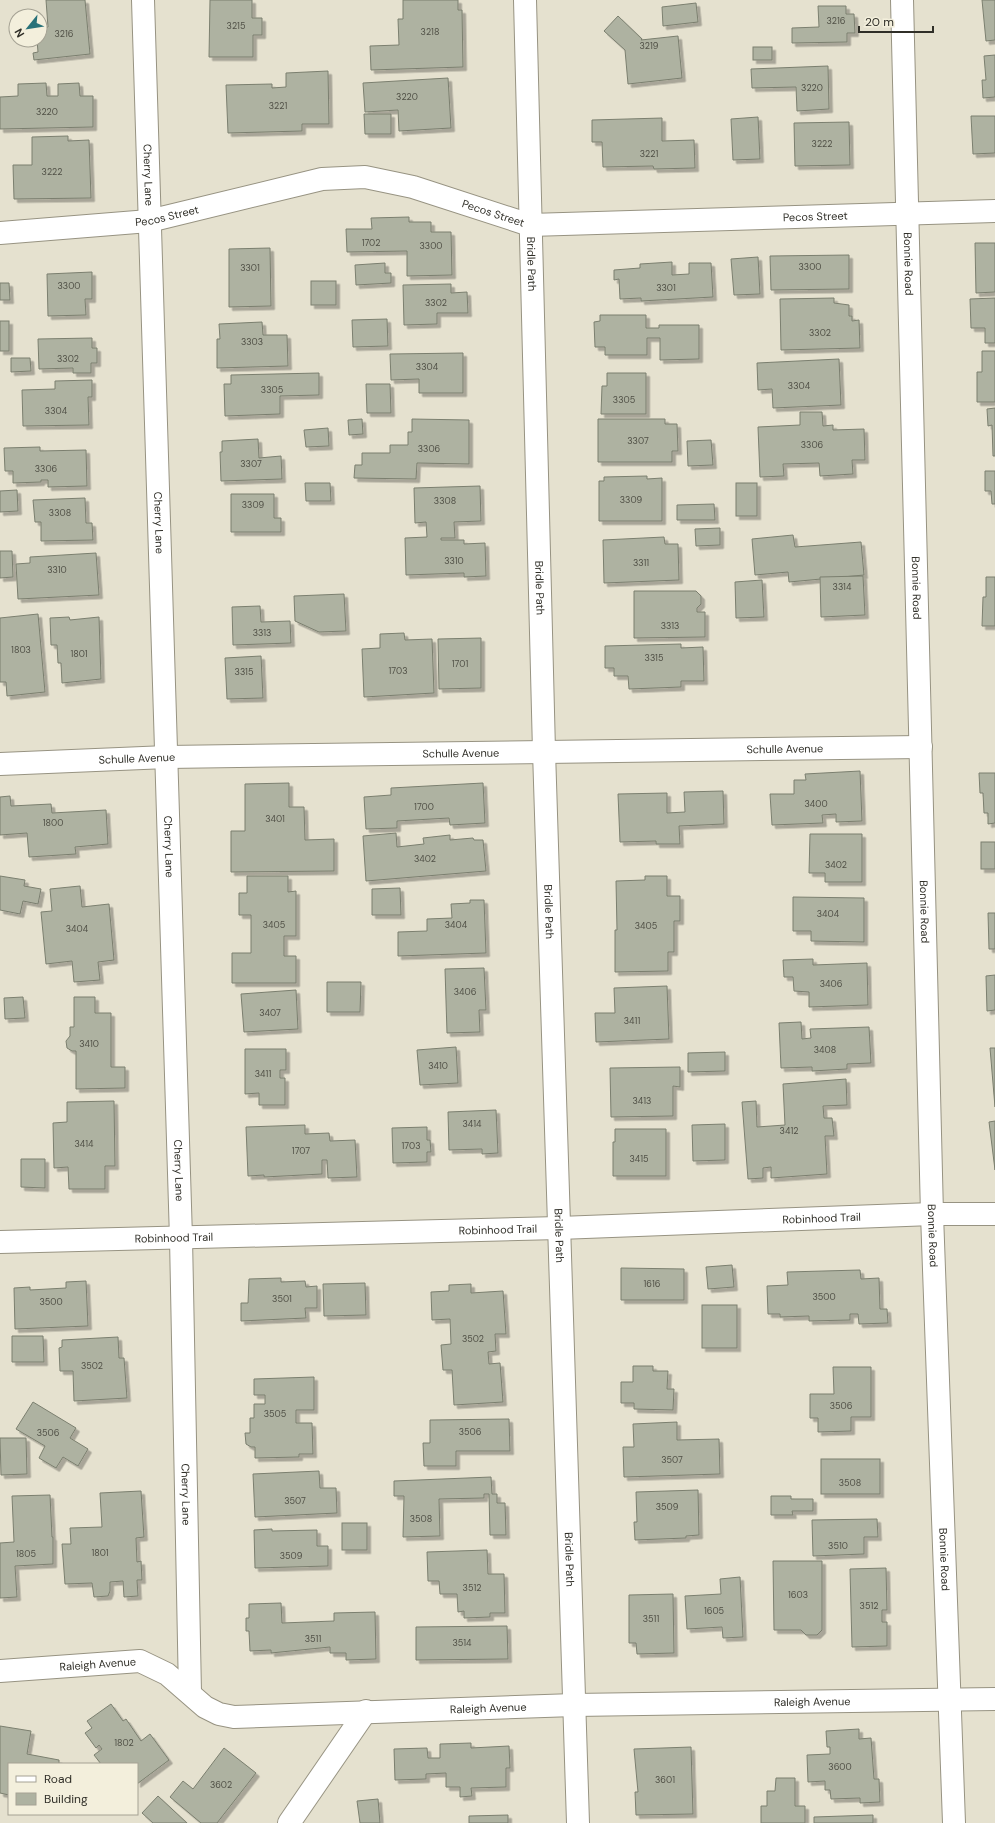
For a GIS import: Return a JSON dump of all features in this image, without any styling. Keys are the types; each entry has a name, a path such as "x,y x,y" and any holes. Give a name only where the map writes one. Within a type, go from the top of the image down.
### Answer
{"street":[{"name":"Cherry Lane","path":"143,0 181,1238 190,1693"},
{"name":"Bridle Path","path":"525,0 544,751 578,1823"},
{"name":"Bonnie Road","path":"902,0 932,1214 954,1823"},
{"name":"Pecos Street","path":"0,233 149,222 322,179 365,177 414,187 530,225 908,215 995,211"},
{"name":"Schulle Avenue","path":"0,764 167,757 921,747"},
{"name":"Robinhood Trail","path":"0,1242 559,1228 932,1214 995,1214"},
{"name":"Raleigh Avenue","path":"0,1671 140,1661 167,1674 204,1707 218,1714 234,1717 366,1711 574,1705 995,1700"},
{"path":"289,1823 366,1711"}],"building":[{"path":"46,0 85,0 90,54 34,60 33,53 38,52 38,48 48,48 48,8 47,8"},
{"path":"210,0 252,0 252,18 262,18 262,35 253,35 253,57 209,57"},
{"path":"403,0 458,0 458,10 462,10 463,67 371,70 370,46 399,45 398,19 403,19"},
{"path":"982,0 995,0 995,40 986,41"},
{"path":"696,3 698,22 663,26 662,7"},
{"path":"818,6 846,6 846,14 854,14 855,33 847,33 847,42 792,43 792,28 819,27"},
{"path":"618,16 642,39 641,40 678,36 682,78 628,84 625,50 604,31"},
{"path":"753,47 772,47 772,60 753,60"},
{"path":"995,55 995,97 983,98 982,80 986,80 984,56"},
{"path":"828,66 829,109 797,111 796,87 752,88 751,69"},
{"path":"328,71 329,124 302,124 302,131 228,133 226,85 272,84 272,88 286,87 286,73"},
{"path":"448,78 451,128 399,131 398,110 365,112 363,83"},
{"path":"46,83 47,96 58,96 58,84 79,83 80,96 93,96 93,127 0,129 0,97 18,96 18,84"},
{"path":"364,114 391,114 391,134 365,134"},
{"path":"971,116 995,116 995,153 973,154"},
{"path":"758,117 760,159 733,160 731,119"},
{"path":"662,118 662,141 694,140 695,168 654,169 653,166 603,167 602,142 592,142 592,120"},
{"path":"849,122 850,165 795,166 794,123"},
{"path":"68,136 68,141 89,140 91,198 14,199 13,165 32,165 32,137"},
{"path":"409,217 409,222 431,222 431,232 451,232 452,275 407,276 407,251 347,252 346,229 372,229 371,218"},
{"path":"975,243 995,243 995,292 976,293"},
{"path":"270,248 271,306 229,307 229,249"},
{"path":"849,255 849,289 771,290 770,256"},
{"path":"758,257 760,294 734,295 731,259"},
{"path":"672,262 672,275 689,274 689,263 711,263 713,297 641,301 641,298 620,299 619,279 614,280 614,270 640,268 640,264"},
{"path":"385,263 385,273 391,273 391,283 356,285 355,265"},
{"path":"92,272 92,299 85,299 86,315 48,316 47,274"},
{"path":"311,281 336,281 336,305 311,305"},
{"path":"0,283 9,283 10,300 0,300"},
{"path":"451,284 451,293 467,292 468,313 437,313 437,324 404,325 403,285"},
{"path":"834,298 834,303 849,305 849,316 852,316 852,321 859,320 860,348 781,350 780,299"},
{"path":"995,298 995,343 985,343 985,328 971,328 970,299"},
{"path":"600,315 646,315 646,328 659,328 659,325 699,325 699,359 660,360 660,338 647,338 647,355 605,355 605,347 595,347 594,322 600,321"},
{"path":"387,319 388,346 353,347 352,320"},
{"path":"0,321 9,321 9,351 0,351"},
{"path":"262,322 263,335 287,335 288,366 217,368 217,339 220,339 219,324"},
{"path":"92,338 92,348 97,348 97,363 91,363 91,373 73,373 73,368 39,369 38,339"},
{"path":"982,351 995,351 995,402 977,402 977,372 982,372"},
{"path":"463,353 463,393 419,393 419,379 391,380 390,354"},
{"path":"11,358 30,358 31,371 11,372"},
{"path":"839,359 841,405 773,408 772,389 758,390 757,363"},
{"path":"319,373 319,395 280,396 280,414 225,416 224,384 231,384 231,375"},
{"path":"607,373 646,373 646,414 601,414 602,386 607,386"},
{"path":"92,380 92,397 88,397 89,425 23,426 22,390 55,389 55,381"},
{"path":"366,384 390,384 391,413 367,413"},
{"path":"995,408 995,456 993,456 992,425 988,426 987,409"},
{"path":"800,412 822,412 823,426 833,425 833,430 864,429 865,460 852,460 853,474 820,476 819,463 783,464 784,476 760,477 758,427 800,425"},
{"path":"362,419 363,434 349,435 348,420"},
{"path":"412,419 469,420 469,464 417,463 416,479 354,478 355,465 362,465 362,453 390,453 390,445 408,445 408,432 412,432"},
{"path":"598,419 665,419 665,424 677,424 678,451 672,451 672,462 598,462"},
{"path":"328,428 329,446 306,447 304,430"},
{"path":"258,439 259,458 281,456 282,479 221,481 220,452 222,452 222,441"},
{"path":"711,440 713,465 688,466 687,441"},
{"path":"40,447 40,451 86,450 87,486 48,487 48,480 41,480 41,482 13,483 13,471 5,471 4,448"},
{"path":"985,471 995,471 995,504 992,504 991,491 985,491"},
{"path":"647,476 647,479 662,478 662,521 599,521 599,481 604,481 604,477"},
{"path":"305,483 330,483 331,501 306,501"},
{"path":"736,483 757,483 757,516 736,516"},
{"path":"480,486 481,521 454,522 455,538 441,538 441,540 464,540 464,544 485,543 486,576 464,577 464,573 406,575 405,538 427,537 426,522 415,523 414,488"},
{"path":"17,490 18,511 0,512 0,491"},
{"path":"231,494 274,494 274,518 281,518 281,532 231,532"},
{"path":"85,498 86,523 92,523 93,540 41,541 41,522 35,522 33,500"},
{"path":"714,504 715,520 677,520 677,505"},
{"path":"720,528 720,545 696,546 695,529"},
{"path":"793,535 795,547 861,542 864,575 789,582 788,572 755,575 752,539"},
{"path":"664,537 665,544 678,544 679,580 604,583 603,540"},
{"path":"0,551 12,551 13,577 0,578"},
{"path":"96,553 99,595 18,599 16,564 30,563 30,557"},
{"path":"863,576 865,615 821,617 820,577"},
{"path":"986,577 995,577 995,626 982,626 983,597 986,597"},
{"path":"762,580 764,617 736,618 735,582"},
{"path":"634,591 696,591 701,596 701,604 697,608 697,612 705,612 705,637 634,638"},
{"path":"344,594 346,631 319,632 295,621 294,596"},
{"path":"260,606 261,622 290,621 291,643 233,645 232,607"},
{"path":"38,614 45,692 7,696 6,682 0,682 0,618"},
{"path":"69,617 70,620 99,617 101,679 62,683 61,663 58,663 57,645 51,645 50,618"},
{"path":"404,633 405,640 432,639 434,693 364,697 362,649 380,648 380,634"},
{"path":"481,638 481,688 439,689 438,639"},
{"path":"681,644 681,648 703,647 704,681 681,681 681,687 629,689 628,676 614,676 614,668 605,668 605,646"},
{"path":"261,656 263,698 227,699 225,658"},
{"path":"860,771 862,821 836,822 836,814 822,815 823,823 772,825 770,794 794,794 794,780 806,780 805,774"},
{"path":"979,773 995,773 995,823 988,824 988,813 984,813 983,793 980,793"},
{"path":"289,783 289,807 304,807 305,840 334,839 334,871 231,872 231,831 245,831 245,784"},
{"path":"483,783 485,823 450,825 449,818 397,821 397,828 366,829 364,797 391,795 391,788"},
{"path":"723,791 724,824 679,826 680,844 656,844 656,841 620,842 618,794 667,793 667,813 685,812 684,792"},
{"path":"10,796 11,806 51,804 52,813 106,810 108,844 75,847 76,854 29,857 27,833 0,835 0,797"},
{"path":"396,833 397,847 424,844 423,838 450,835 450,840 473,838 474,840 483,840 486,871 366,881 363,836"},
{"path":"810,834 862,834 862,882 825,882 825,873 809,873"},
{"path":"981,842 995,842 995,869 981,869"},
{"path":"0,876 25,880 24,886 41,889 38,904 23,901 20,914 0,910"},
{"path":"247,876 288,876 288,892 296,891 296,936 284,936 284,956 296,956 296,983 232,983 232,953 251,953 251,915 239,915 239,893 247,893"},
{"path":"645,876 667,876 667,896 680,896 680,921 674,921 674,952 668,952 668,971 615,972 615,930 617,930 616,881 645,880"},
{"path":"80,886 82,907 109,904 114,960 98,962 100,980 74,982 72,961 46,964 41,912 52,911 50,889"},
{"path":"400,888 401,915 372,915 372,889"},
{"path":"793,897 864,898 864,942 811,941 811,931 793,931"},
{"path":"470,900 484,900 486,953 398,956 398,932 427,931 427,919 452,918 451,904 470,903"},
{"path":"988,913 995,913 995,949 989,949"},
{"path":"813,959 813,965 867,963 868,1005 809,1007 809,992 794,991 793,977 784,977 783,960"},
{"path":"484,968 486,1010 479,1010 480,1032 447,1033 445,969"},
{"path":"995,975 995,1010 987,1011 986,976"},
{"path":"327,982 361,982 360,1012 327,1012"},
{"path":"667,986 669,1039 596,1042 595,1013 615,1013 614,988"},
{"path":"296,990 298,1029 244,1032 241,994"},
{"path":"23,997 25,1018 5,1019 4,998"},
{"path":"74,997 95,997 95,1013 111,1013 111,1067 125,1067 125,1088 76,1089 76,1051 72,1051 67,1048 66,1041 70,1036 70,1027 74,1027"},
{"path":"801,1022 802,1039 811,1038 810,1029 869,1027 871,1063 847,1064 847,1069 812,1071 812,1067 781,1068 779,1023"},
{"path":"456,1047 458,1083 420,1085 417,1050"},
{"path":"990,1048 995,1048 995,1107"},
{"path":"245,1049 286,1049 286,1070 280,1070 280,1078 285,1078 285,1105 259,1105 259,1093 245,1094"},
{"path":"725,1052 725,1071 688,1072 688,1053"},
{"path":"680,1067 680,1087 673,1086 673,1116 611,1117 610,1068"},
{"path":"846,1079 847,1105 823,1106 824,1118 832,1118 834,1136 825,1136 827,1174 771,1178 771,1167 763,1168 763,1178 748,1179 742,1102 756,1101 757,1127 785,1125 783,1084"},
{"path":"114,1101 115,1166 105,1166 105,1189 69,1189 68,1167 54,1168 53,1123 67,1122 67,1102"},
{"path":"496,1110 498,1153 482,1154 482,1149 449,1150 448,1112"},
{"path":"995,1121 995,1170 989,1122"},
{"path":"725,1124 725,1160 693,1161 692,1125"},
{"path":"305,1125 305,1134 329,1133 330,1141 355,1140 357,1177 328,1178 327,1160 322,1160 322,1174 264,1177 264,1175 248,1176 246,1127"},
{"path":"427,1127 427,1140 430,1140 431,1152 427,1152 427,1162 393,1163 392,1128"},
{"path":"615,1129 666,1129 666,1176 613,1176 613,1142 615,1142"},
{"path":"21,1159 45,1159 45,1188 21,1187"},
{"path":"732,1265 734,1287 708,1289 706,1267"},
{"path":"621,1268 684,1269 684,1300 621,1300"},
{"path":"860,1270 861,1279 879,1278 880,1309 887,1309 888,1323 859,1324 858,1314 850,1314 850,1320 809,1321 809,1316 780,1317 780,1314 768,1314 767,1286 788,1285 787,1272"},
{"path":"281,1278 281,1282 305,1281 306,1287 317,1286 317,1308 305,1308 306,1318 241,1321 241,1303 248,1303 249,1279"},
{"path":"86,1281 88,1326 15,1329 14,1288 30,1287 30,1290 66,1288 66,1282"},
{"path":"365,1283 366,1315 324,1316 323,1284"},
{"path":"471,1284 471,1293 503,1291 506,1334 495,1334 496,1351 488,1352 489,1364 500,1363 503,1402 454,1405 452,1370 443,1370 441,1345 451,1344 450,1319 432,1320 431,1292 449,1291 449,1285"},
{"path":"702,1305 737,1305 737,1348 702,1348"},
{"path":"12,1336 43,1336 44,1362 12,1362"},
{"path":"118,1337 119,1358 124,1358 127,1398 74,1401 73,1371 60,1371 59,1348 62,1347 62,1340"},
{"path":"633,1366 653,1366 653,1371 668,1371 667,1389 674,1389 673,1410 634,1409 634,1403 621,1403 621,1382 633,1382"},
{"path":"833,1367 871,1367 871,1417 851,1417 851,1431 818,1432 818,1418 810,1418 810,1394 834,1394"},
{"path":"314,1377 314,1410 296,1410 296,1423 312,1423 313,1454 299,1454 299,1457 255,1458 255,1447 251,1447 246,1444 245,1433 250,1433 250,1418 254,1418 254,1404 265,1404 265,1395 254,1395 254,1379"},
{"path":"33,1402 76,1428 70,1438 88,1449 78,1466 63,1457 56,1468 39,1458 45,1446 16,1429"},
{"path":"509,1419 510,1451 456,1451 456,1466 424,1466 423,1443 430,1443 430,1420"},
{"path":"677,1422 677,1440 719,1439 720,1474 624,1477 623,1447 634,1447 633,1424"},
{"path":"0,1438 26,1438 27,1474 1,1475"},
{"path":"821,1459 880,1459 880,1494 821,1494"},
{"path":"319,1471 320,1488 336,1488 337,1513 255,1517 253,1474"},
{"path":"491,1477 492,1494 497,1494 497,1503 505,1503 506,1535 490,1535 489,1494 484,1494 484,1498 439,1499 440,1536 403,1537 404,1496 394,1496 394,1481"},
{"path":"698,1490 699,1535 686,1536 686,1538 635,1540 634,1522 637,1522 636,1492"},
{"path":"141,1491 144,1537 136,1538 137,1562 141,1561 142,1580 137,1580 138,1596 124,1597 123,1581 110,1582 110,1591 108,1596 94,1597 92,1583 65,1584 62,1544 71,1544 70,1528 102,1527 100,1493"},
{"path":"50,1495 53,1564 15,1566 17,1597 0,1598 0,1543 14,1542 12,1496"},
{"path":"771,1496 791,1496 791,1499 813,1499 813,1511 792,1511 793,1515 771,1515"},
{"path":"877,1519 878,1537 864,1537 864,1554 813,1556 812,1520"},
{"path":"342,1523 367,1523 367,1550 342,1550"},
{"path":"272,1529 272,1531 317,1530 317,1546 328,1546 328,1566 255,1568 254,1530"},
{"path":"487,1550 488,1574 504,1574 505,1613 490,1613 490,1617 464,1618 464,1611 458,1612 457,1594 440,1594 439,1581 428,1581 427,1552"},
{"path":"773,1561 822,1561 822,1630 817,1635 806,1635 801,1630 774,1630"},
{"path":"886,1568 887,1610 882,1610 882,1622 887,1622 887,1646 852,1647 850,1569"},
{"path":"740,1577 743,1637 723,1638 722,1627 687,1629 685,1596 721,1594 720,1579"},
{"path":"673,1594 674,1653 637,1654 636,1643 629,1643 629,1595"},
{"path":"281,1603 282,1623 334,1621 334,1613 375,1612 376,1659 346,1660 346,1653 330,1653 330,1647 271,1653 271,1650 250,1651 249,1631 246,1631 246,1618 249,1618 249,1604"},
{"path":"507,1626 508,1659 416,1660 416,1627"},
{"path":"111,1704 123,1721 126,1719 141,1741 150,1734 169,1760 138,1783 138,1763 100,1763 94,1755 102,1749 99,1745 96,1748 85,1733 92,1728 87,1721"},
{"path":"0,1726 31,1731 27,1754 59,1760 59,1763 8,1763 8,1795 0,1793"},
{"path":"859,1729 859,1739 871,1738 874,1779 879,1779 880,1802 860,1803 860,1798 831,1799 830,1790 825,1790 825,1781 808,1782 807,1755 830,1754 830,1747 827,1747 826,1731"},
{"path":"471,1743 471,1748 509,1746 510,1768 506,1768 506,1787 471,1788 472,1796 460,1797 460,1787 446,1787 446,1773 426,1774 426,1779 395,1780 394,1749 427,1748 428,1758 440,1758 440,1744"},
{"path":"691,1747 693,1814 636,1815 635,1792 638,1792 634,1749"},
{"path":"224,1748 256,1773 217,1823 201,1823 170,1797 183,1781 193,1789"},
{"path":"776,1778 795,1778 795,1806 805,1806 805,1823 761,1823 761,1806 767,1806 767,1791 775,1791"},
{"path":"158,1796 187,1823 153,1823 142,1813"},
{"path":"378,1799 380,1823 360,1823 357,1801"},
{"path":"508,1815 508,1823 469,1823 469,1816"},
{"path":"873,1815 873,1823 814,1823 814,1817"}]}
